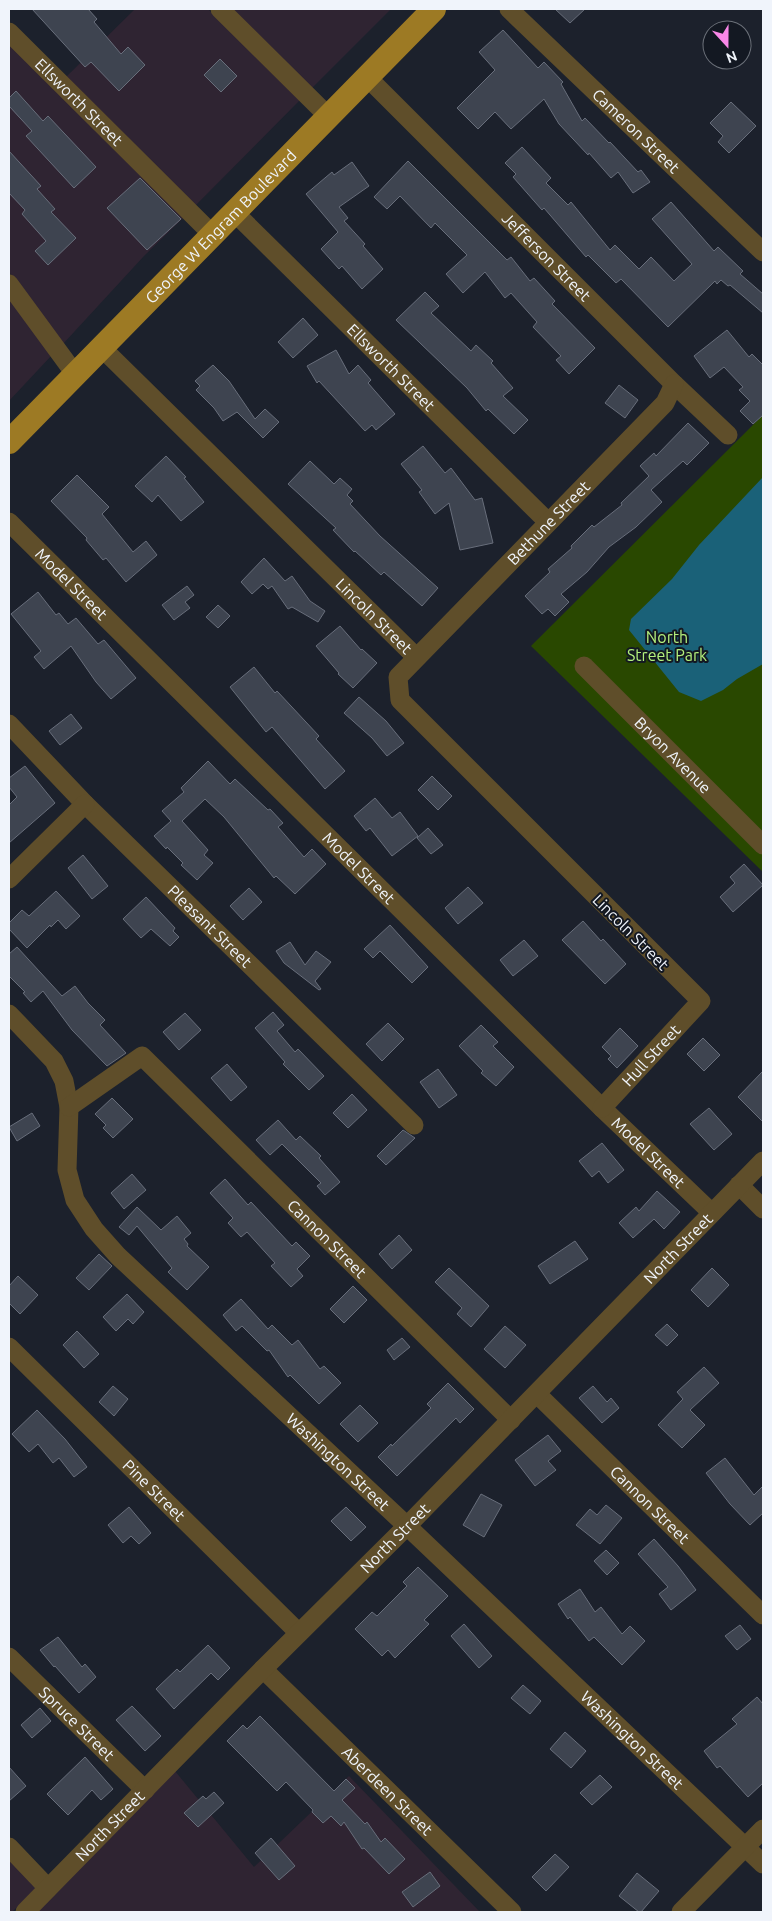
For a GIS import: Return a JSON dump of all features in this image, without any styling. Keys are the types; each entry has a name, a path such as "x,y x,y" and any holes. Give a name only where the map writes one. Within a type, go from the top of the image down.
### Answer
{"main road":[{"name":"George W Engram Boulevard","path":"9,442 434,9"}],"street":[{"path":"220,9 328,116"},
{"name":"Cameron Street","path":"509,9 763,252"},
{"name":"Ellsworth Street","path":"9,32 213,235"},
{"name":"Jefferson Street","path":"367,77 674,384 728,435"},
{"name":"Ellsworth Street","path":"234,212 548,522"},
{"path":"9,284 76,374"},
{"name":"Lincoln Street","path":"102,348 416,657 398,677 400,700 701,1001"},
{"name":"Bethune Street","path":"416,657 665,403 674,384"},
{"name":"Model Street","path":"9,522 602,1108 712,1213"},
{"name":"Bryon Avenue","path":"584,666 763,845"},
{"name":"Pleasant Street","path":"9,724 85,804 414,1125"},
{"path":"9,879 85,804"},
{"name":"Hull Street","path":"602,1108 701,1001"},
{"name":"Washington Street","path":"9,1014 54,1062 64,1081 69,1107 67,1170 74,1200 94,1229 118,1256 407,1526 763,1864"},
{"name":"Cannon Street","path":"69,1107 142,1056 511,1420"},
{"name":"North Street","path":"24,1912 146,1790 298,1633 537,1394 763,1161"},
{"path":"739,1185 763,1209"},
{"name":"Pine Street","path":"9,1347 298,1633"},
{"name":"Cannon Street","path":"537,1394 763,1615"},
{"name":"Spruce Street","path":"9,1657 146,1790"},
{"name":"Aberdeen Street","path":"263,1669 512,1912"},
{"path":"681,1912 763,1829"},
{"path":"9,1847 48,1888"}],"shaded area":[{"path":"135,9 208,9 300,100 195,206 66,77"},
{"path":"231,9 391,9 311,89"},
{"path":"9,43 184,217 144,256 63,344 9,272"},
{"path":"9,298 52,355 9,401"},
{"path":"175,1771 254,1867 349,1776 480,1912 36,1912"},
{"path":"9,1858 37,1887 12,1912 9,1912"}],"green space":[{"name":"North Street Park","path":"763,415 763,872 531,646"}],"water":[{"path":"763,477 763,664 737,679 723,690 701,701 679,692 629,630 631,619 672,579 699,545"}],"building":[{"path":"32,9 88,9 97,19 94,22 121,54 128,47 145,65 119,91 91,62 85,67"},
{"path":"555,9 585,9 570,23"},
{"path":"503,30 538,68 544,62 563,82 561,84 582,121 585,118 638,172 641,170 650,182 633,193 618,172 611,178 559,124 544,99 511,129 495,112 478,129 457,108 495,70 479,52"},
{"path":"220,59 237,76 221,92 204,75"},
{"path":"16,91 43,121 48,116 96,167 74,188 26,136 32,131 9,106 9,98"},
{"path":"731,102 756,126 729,153 718,142 723,136 710,123"},
{"path":"522,147 551,178 546,183 568,205 571,202 610,250 615,245 639,269 651,257 674,281 692,264 652,219 671,202 714,251 718,247 743,271 740,274 763,294 763,313 730,285 728,286 721,280 717,284 715,281 668,327 621,279 616,283 588,255 586,257 544,208 542,210 513,177 516,174 505,163"},
{"path":"9,151 41,186 37,189 55,209 51,212 76,238 48,265 35,251 46,241 22,214 25,210 9,193"},
{"path":"408,161 507,260 511,257 530,281 534,278 555,301 552,304 595,348 569,374 556,360 561,356 533,327 537,322 511,293 505,298 485,272 463,293 446,274 467,255 435,223 431,228 400,196 387,209 374,197"},
{"path":"352,162 369,186 339,207 348,218 344,221 365,244 363,246 383,269 362,289 342,266 339,269 321,249 338,232 306,194 332,172 334,175"},
{"path":"140,178 181,219 147,250 107,208"},
{"path":"425,292 439,306 431,313 471,351 476,345 493,361 491,363 513,388 503,396 528,420 514,434 488,409 486,411 467,388 396,320"},
{"path":"303,318 318,335 293,358 278,342"},
{"path":"727,330 749,357 752,354 763,365 763,415 753,424 740,411 750,401 739,390 743,387 724,367 710,378 694,356"},
{"path":"336,350 349,374 358,365 371,380 368,383 395,414 376,430 372,425 365,431 319,381 317,383 307,366"},
{"path":"213,365 229,381 255,419 265,409 279,422 263,438 237,412 223,421 214,408 196,390 200,386 195,381"},
{"path":"619,385 638,400 625,418 605,403"},
{"path":"688,423 709,443 687,465 683,461 651,490 662,502 636,527 609,547 587,572 561,594 569,602 555,616 548,609 542,614 525,596 550,572 548,569 572,548 571,546 592,525 594,527 622,505 621,503 649,476 640,466 654,453 656,456"},
{"path":"423,446 445,473 451,468 475,500 482,498 493,543 460,550 449,503 435,514 419,492 422,490 401,464"},
{"path":"166,456 186,477 184,478 204,502 181,521 158,495 152,502 135,486"},
{"path":"310,461 334,484 340,478 352,489 347,495 353,501 350,504 380,536 438,588 422,606 384,572 381,575 354,552 333,530 336,528 288,484"},
{"path":"77,475 109,507 102,514 133,552 146,541 157,555 126,582 106,558 103,560 86,540 87,538 51,501"},
{"path":"264,558 285,581 292,576 310,601 325,611 318,622 292,607 288,609 272,586 268,589 263,584 252,594 241,582"},
{"path":"187,586 194,595 185,602 190,608 174,620 162,605"},
{"path":"38,592 56,615 59,613 68,624 76,618 98,644 104,640 136,678 111,699 96,682 71,646 44,669 34,657 41,651 11,614"},
{"path":"218,605 230,616 218,628 206,617"},
{"path":"340,626 361,650 377,663 353,688 338,674 316,646"},
{"path":"254,667 275,693 277,691 319,736 316,739 345,771 325,789 272,727 266,732 230,687"},
{"path":"359,697 386,721 404,743 387,756 372,738 344,713"},
{"path":"71,714 82,728 60,745 49,731"},
{"path":"208,761 230,784 235,779 268,810 270,809 283,823 278,827 304,857 312,849 326,864 295,894 276,876 274,878 224,817 205,799 182,821 208,850 204,855 213,863 197,880 181,865 183,863 154,836 171,821 162,811 184,792 181,788"},
{"path":"25,766 55,803 9,843 9,805 17,797 9,787 9,778"},
{"path":"432,776 452,796 438,810 418,790"},
{"path":"375,798 392,818 400,812 418,836 392,856 370,828 366,831 354,816"},
{"path":"428,828 443,845 431,854 417,838"},
{"path":"83,855 108,886 92,899 68,868"},
{"path":"744,864 763,885 733,912 720,897 735,883 730,877"},
{"path":"468,887 483,903 458,924 445,908"},
{"path":"249,888 262,902 243,920 230,906"},
{"path":"56,891 80,916 66,929 58,920 51,927 50,925 27,948 9,929 9,923 22,910 29,916"},
{"path":"146,897 175,928 173,931 179,937 170,946 151,929 141,938 123,919"},
{"path":"583,921 626,964 605,984 562,940"},
{"path":"390,925 428,967 412,983 380,951 373,958 364,949"},
{"path":"524,940 538,956 513,976 500,960"},
{"path":"290,942 305,965 316,951 331,962 315,981 321,989 319,990 284,963 276,951"},
{"path":"17,947 62,996 75,986 105,1020 100,1025 126,1053 107,1066 72,1030 43,991 31,1002 23,993 25,992 9,976 9,954"},
{"path":"273,1012 284,1025 277,1031 295,1052 298,1049 324,1076 309,1090 283,1064 285,1062 255,1028"},
{"path":"185,1013 201,1030 179,1050 163,1032"},
{"path":"388,1023 404,1039 382,1061 366,1044"},
{"path":"481,1025 498,1042 493,1046 514,1067 496,1086 481,1073 483,1071 459,1046"},
{"path":"620,1028 638,1046 617,1068 608,1059 611,1056 602,1047"},
{"path":"703,1038 720,1055 704,1071 687,1054"},
{"path":"227,1064 247,1087 231,1101 211,1078"},
{"path":"438,1069 457,1095 439,1108 420,1082"},
{"path":"763,1071 763,1122 738,1097"},
{"path":"352,1094 367,1110 348,1128 333,1113"},
{"path":"112,1098 133,1119 113,1138 103,1128 106,1125 95,1114"},
{"path":"709,1108 732,1134 714,1150 690,1124"},
{"path":"32,1113 40,1126 17,1141 9,1127"},
{"path":"278,1120 296,1140 300,1136 321,1156 319,1158 340,1182 325,1195 317,1186 321,1183 282,1144 270,1155 256,1140"},
{"path":"403,1130 415,1138 386,1165 377,1156"},
{"path":"602,1143 624,1170 608,1183 599,1171 592,1177 579,1161"},
{"path":"132,1174 146,1190 124,1209 111,1193"},
{"path":"225,1179 248,1205 251,1202 292,1246 296,1242 310,1256 297,1269 303,1276 291,1287 271,1266 275,1263 247,1232 241,1237 228,1223 233,1218 210,1193"},
{"path":"657,1191 680,1212 664,1229 654,1219 633,1238 619,1223 636,1207 639,1211"},
{"path":"137,1207 161,1230 177,1216 191,1233 184,1239 188,1244 187,1246 209,1267 187,1290 168,1272 172,1268 137,1226 129,1235 119,1227"},
{"path":"399,1235 412,1250 392,1269 379,1254"},
{"path":"575,1241 588,1259 550,1284 538,1266"},
{"path":"99,1254 112,1266 89,1290 76,1278"},
{"path":"449,1268 489,1306 471,1327 457,1314 462,1308 435,1282"},
{"path":"712,1268 729,1285 708,1307 691,1290"},
{"path":"18,1276 38,1295 20,1314 9,1303 9,1286"},
{"path":"353,1286 367,1300 344,1323 330,1309"},
{"path":"127,1294 144,1312 133,1324 128,1319 116,1331 103,1317"},
{"path":"241,1299 268,1329 272,1325 292,1345 298,1340 320,1369 324,1366 341,1383 319,1404 290,1375 288,1377 269,1350 267,1351 242,1326 236,1331 223,1315"},
{"path":"667,1324 678,1335 667,1346 655,1335"},
{"path":"505,1326 526,1345 505,1368 484,1349"},
{"path":"77,1331 99,1354 84,1368 63,1345"},
{"path":"402,1338 410,1347 394,1360 387,1350"},
{"path":"704,1367 719,1383 690,1410 705,1425 682,1448 658,1425 683,1399 677,1392"},
{"path":"448,1383 474,1409 460,1423 456,1418 397,1476 378,1457 431,1408 427,1404"},
{"path":"113,1386 128,1399 114,1416 99,1402"},
{"path":"593,1386 607,1402 611,1398 619,1408 602,1423 579,1398"},
{"path":"360,1405 378,1423 358,1442 340,1424"},
{"path":"37,1410 65,1439 87,1467 74,1477 59,1458 53,1463 38,1444 29,1452 12,1434"},
{"path":"548,1435 561,1451 548,1461 556,1470 535,1486 515,1460"},
{"path":"725,1458 754,1495 763,1486 763,1513 750,1525 730,1504 706,1473"},
{"path":"481,1494 502,1505 484,1537 463,1525"},
{"path":"606,1505 622,1518 600,1544 576,1525 590,1509 597,1515"},
{"path":"129,1507 151,1533 139,1544 131,1536 123,1543 108,1525"},
{"path":"346,1507 366,1527 351,1541 331,1521"},
{"path":"654,1539 696,1590 671,1610 659,1594 668,1587 638,1554"},
{"path":"606,1550 619,1563 607,1575 594,1561"},
{"path":"418,1567 448,1596 424,1620 429,1624 395,1658 388,1650 382,1656 355,1629 372,1612 377,1616 407,1586 403,1582"},
{"path":"580,1589 595,1612 601,1607 622,1634 630,1626 645,1641 622,1665 594,1637 589,1641 570,1617 568,1619 558,1604"},
{"path":"464,1624 492,1656 479,1668 451,1636"},
{"path":"740,1625 751,1639 737,1650 725,1636"},
{"path":"58,1637 82,1667 85,1664 96,1677 79,1693 40,1650"},
{"path":"208,1645 230,1668 218,1680 211,1673 174,1709 156,1689 177,1669 180,1672"},
{"path":"523,1685 541,1701 530,1714 511,1698"},
{"path":"757,1697 763,1704 763,1783 748,1797 720,1766 717,1768 704,1751 737,1724 732,1719"},
{"path":"132,1706 161,1736 145,1751 116,1720"},
{"path":"40,1708 51,1721 32,1738 21,1725"},
{"path":"260,1716 334,1791 346,1779 355,1788 342,1800 365,1824 367,1822 381,1842 385,1838 405,1859 389,1874 364,1848 362,1849 344,1822 341,1826 331,1816 323,1823 286,1782 277,1791 227,1741 243,1725 247,1729"},
{"path":"565,1732 586,1751 571,1768 550,1749"},
{"path":"85,1757 113,1789 101,1800 92,1790 68,1815 47,1794"},
{"path":"9,1767 26,1786 9,1801"},
{"path":"600,1775 612,1787 592,1805 580,1793"},
{"path":"214,1792 224,1803 198,1827 184,1813 203,1796 206,1799"},
{"path":"271,1838 295,1866 279,1880 255,1853"},
{"path":"555,1854 569,1867 546,1891 532,1877"},
{"path":"430,1872 440,1886 413,1907 402,1892"},
{"path":"637,1873 659,1891 641,1912 619,1896"}]}
